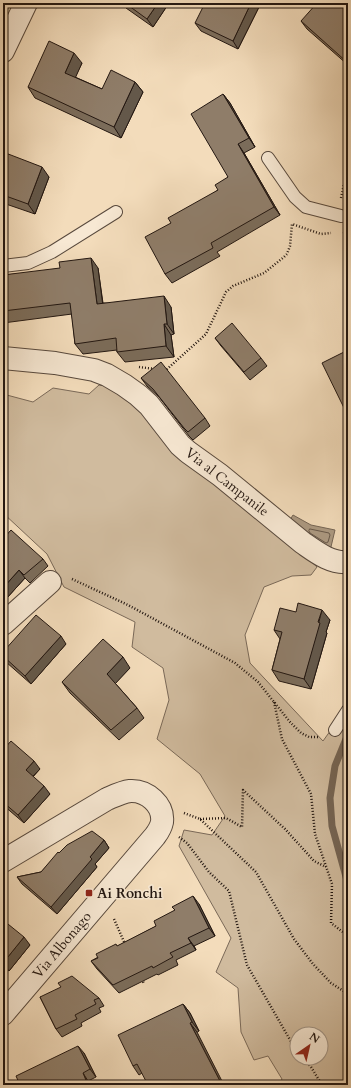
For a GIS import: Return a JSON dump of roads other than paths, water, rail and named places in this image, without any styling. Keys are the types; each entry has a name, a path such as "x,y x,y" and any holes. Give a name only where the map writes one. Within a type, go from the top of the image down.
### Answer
{"street":[{"path":"3,51 26,3"},
{"name":"Via al Campanile","path":"3,358 55,363 94,370 107,375 124,385 149,405 180,445 220,475 303,543 330,560 343,563 348,562"},
{"path":"3,624 50,582"},
{"name":"Via Albonago","path":"3,861 107,799 121,793 129,791 143,793 150,796 160,808 162,823 155,836 3,1014"}],"lane":[{"path":"268,158 295,197 306,207 341,216"},
{"path":"3,266 28,263 52,252 116,212"},
{"path":"335,730 348,710"}],"water":[{"path":"293,515 311,525 335,530 330,551 288,523"}],"waterway":[{"path":"348,734 335,766 330,798 332,826 348,884"}],"place":[{"name":"Ai Ronchi","path":"89,893"}]}
